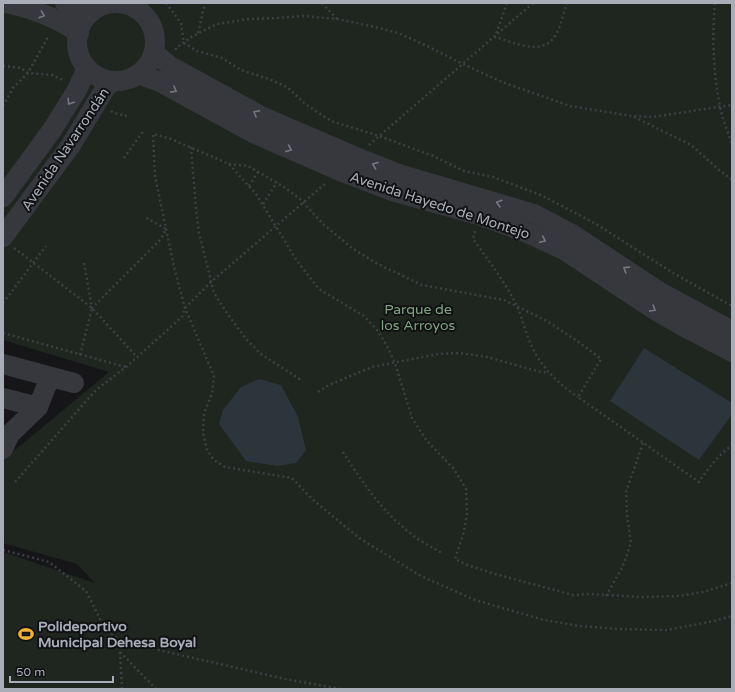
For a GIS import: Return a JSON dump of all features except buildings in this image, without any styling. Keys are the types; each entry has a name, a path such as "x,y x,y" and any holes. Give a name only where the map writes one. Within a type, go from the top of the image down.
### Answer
{"street":[{"path":"5,3 61,11 78,9 92,12"},
{"path":"115,3 148,10 155,40 154,53 148,65 130,79 120,81 98,76 87,68 79,52 78,42 79,34 84,22 92,12 115,3"},
{"path":"61,11 71,27 79,34"},
{"path":"154,53 170,66 263,117 356,157 399,174 534,214 572,234 660,292 732,331"},
{"name":"Avenida Navarrondán","path":"3,197 52,130 77,90 87,68"},
{"name":"Avenida Hayedo de Montejo","path":"138,74 160,82 253,133 340,171 392,191 479,215 526,232 564,250 650,307 732,352"},
{"name":"Avenida Navarrondán","path":"7,242 71,145 106,87 113,80"},
{"path":"3,364 74,383"},
{"path":"5,438 38,407 50,377"},
{"path":"3,398 38,407"}],"path":[{"path":"166,3 181,23 184,43 197,50 222,58 241,70 269,79 287,87 305,104 331,121 379,136 433,156 464,171 493,177 541,195 596,224 673,272 732,306"},
{"path":"205,3 198,33 217,24 249,19 303,16 336,19 398,33 462,64 516,87 570,106 632,116 652,117 732,105"},
{"path":"322,3 336,19"},
{"path":"494,37 506,3"},
{"path":"356,157 533,3"},
{"path":"494,37 528,47 539,47 549,43 556,36 567,3"},
{"path":"715,3 712,34 714,66 720,107 732,144"},
{"path":"3,106 13,88 28,73 61,11"},
{"path":"632,116 691,145 732,180"},
{"path":"124,158 144,130"},
{"path":"578,398 601,360 580,343 547,321 504,300 422,285 376,263 352,248 323,224 294,194 277,182 248,166 229,164 171,139 153,134 155,176 174,267 185,308 214,376 212,394 204,413 203,433 207,450 214,460 225,467 292,478 312,499 359,538 421,576 475,600 544,620 580,626 618,629 667,630 732,616"},
{"path":"191,147 198,221 214,293 246,339 261,354 301,380"},
{"path":"229,164 263,204 297,261 308,276 320,289 364,316 378,331 387,346 412,418 427,441 454,469 466,489 467,515 463,535 455,559 495,574 573,595 590,594 641,597 679,596 703,592 732,583"},
{"path":"15,482 96,390 126,367 182,317 185,308 211,282 340,171"},
{"path":"249,186 258,172"},
{"path":"263,204 277,182"},
{"path":"479,215 473,239 494,266 517,307 533,349 549,372 563,387 699,482 724,451 732,445"},
{"path":"144,217 166,229"},
{"path":"92,308 161,239 166,229"},
{"path":"7,242 92,308 137,357"},
{"path":"3,303 34,264 46,246"},
{"path":"80,355 92,308 84,263"},
{"path":"3,333 126,367"},
{"path":"318,392 329,385 372,367 438,354 460,353 487,357 537,371 549,372"},
{"path":"606,596 622,568 631,543 627,515 626,492 643,443"},
{"path":"343,452 361,481 377,502 404,528 442,553"},
{"path":"3,550 49,562 86,591 106,631 124,642 285,679 341,689"},
{"path":"122,689 120,652 124,642"},
{"path":"120,652 156,689"}],"green space":[{"name":"Parque de los Arroyos","path":"3,3 732,3 732,689 3,689 3,552 95,583 77,564 3,543 3,460 109,372 3,340"}],"shaded area":[{"path":"644,348 732,403 732,414 699,460 610,401"},
{"path":"259,379 281,385 298,417 306,450 296,463 277,466 246,461 219,424 223,410 241,387"}],"place":[{"name":"Polideportivo Municipal Dehesa Boyal","path":"26,634"}]}
